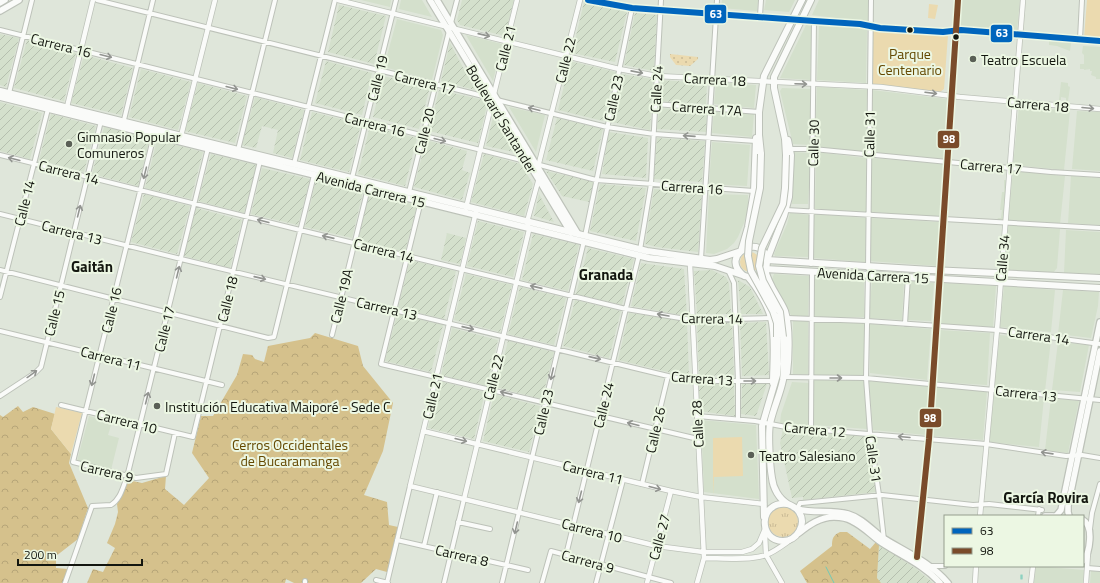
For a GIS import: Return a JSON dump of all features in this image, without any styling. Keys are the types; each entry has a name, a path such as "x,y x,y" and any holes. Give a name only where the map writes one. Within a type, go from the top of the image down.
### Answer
{"main road":[{"path":"0,3 5,0"},
{"path":"0,11 19,0"},
{"name":"Boulevard Santander","path":"430,0 450,27"},
{"name":"Boulevard Santander","path":"437,0 450,27 493,99 538,180 570,232"},
{"path":"774,381 773,330 768,308 746,277 740,273 736,264 736,259 741,250 748,227 754,191 756,141 762,82 765,72 802,0"},
{"path":"811,0 777,69 774,82 787,151 790,192 786,210 767,260 765,270 768,282 782,304 787,318 788,356 785,377 770,424 772,478 774,487 779,495 788,504 797,509 811,512 847,513 858,518 884,541 917,557 931,566 948,583"},
{"name":"Avenida Carrera 15","path":"0,90 67,107 102,119"},
{"name":"Avenida Carrera 15","path":"0,97 48,109 181,136 409,192 465,209 528,225 690,264 715,266 746,277"},
{"name":"Boulevard Santander","path":"493,99 538,167 576,236"},
{"path":"759,112 761,154 760,188 749,241 748,256 751,270 773,311 777,323 785,377"},
{"name":"Avenida Carrera 15","path":"123,124 154,135 314,175 421,201 465,209"},
{"path":"787,151 783,204 762,248 759,266 763,281 780,312 778,364 771,397 763,423 765,529 768,534 775,539 783,541 792,539 819,520 842,518 856,523 884,541 932,574 940,583"},
{"name":"Avenida Carrera 15","path":"528,225 570,232 576,236"},
{"path":"741,250 748,246 757,247 764,252 767,260"},
{"name":"Avenida Carrera 15","path":"639,252 701,259 717,259 741,250"},
{"name":"Avenida Carrera 15","path":"767,260 940,279 1100,288"},
{"path":"746,277 758,276 765,270"},
{"name":"Avenida Carrera 15","path":"765,270 941,271 1100,278"},
{"path":"1069,515 1068,506 1076,456 1098,343 1100,322"},
{"path":"1087,399 1100,351"},
{"path":"1057,515 1061,510 1076,456"},
{"path":"764,520 767,512 771,508 782,503 788,504"},
{"path":"797,509 801,516 802,522 799,533"},
{"path":"1084,521 1090,529 1088,553 1084,559"}],"street":[{"path":"9,93 32,0"},
{"path":"67,107 93,0"},
{"name":"Carrera 17","path":"97,0 607,127 654,134 756,141"},
{"path":"123,124 153,0"},
{"path":"181,136 215,0"},
{"path":"238,150 275,0"},
{"path":"294,164 336,0"},
{"name":"Carrera 18","path":"336,0 619,69 657,76 870,87 1100,109"},
{"name":"Calle 19","path":"352,178 396,0"},
{"name":"Calle 20","path":"409,192 457,0"},
{"name":"Calle 21","path":"465,209 517,0"},
{"name":"Calle 22","path":"444,582 516,282 538,180 538,167 580,0"},
{"path":"588,0 632,8 814,20 944,32 956,31 1100,41"},
{"name":"Calle 24","path":"566,555 626,309 639,252 651,184 661,0"},
{"path":"701,259 717,0"},
{"path":"760,16 761,0"},
{"name":"Calle 31","path":"871,0 866,378 870,433 884,541"},
{"path":"917,557 929,439 958,0"},
{"name":"Calle 34","path":"980,515 997,330 1023,0"},
{"path":"1080,39 1082,0"},
{"name":"Calle 23","path":"502,583 571,296 632,8"},
{"name":"Calle 30","path":"811,264 814,20"},
{"name":"Carrera 16","path":"0,30 528,162 538,167 596,180 754,191"},
{"name":"Carrera 17A","path":"655,104 759,112"},
{"name":"Calle 14","path":"0,297 48,109"},
{"name":"Calle 15","path":"0,396 38,371 42,362 102,119"},
{"name":"Calle 16","path":"73,462 154,135"},
{"name":"Calle 17","path":"65,583 92,506 112,505 120,496 127,477 208,148"},
{"name":"Carrera 17","path":"787,151 813,149 1100,175"},
{"name":"Carrera 14","path":"0,155 247,217 626,309 692,320 771,318"},
{"name":"Calle 18","path":"193,437 260,161"},
{"path":"0,270 220,327 268,338 274,337 314,175"},
{"name":"Calle 19A","path":"332,335 368,188"},
{"path":"421,201 382,364 698,439"},
{"path":"786,210 1005,224 1100,228"},
{"name":"Calle 21","path":"388,583 476,212"},
{"name":"Carrera 13","path":"0,214 233,272 668,376 695,380 774,381"},
{"name":"Calle 28","path":"690,264 703,555 697,583"},
{"path":"728,270 734,283 738,420"},
{"path":"811,429 812,271"},
{"path":"905,324 908,276"},
{"name":"Carrera 14","path":"787,318 867,321 997,330 1098,343"},
{"name":"Carrera 11","path":"0,331 222,385"},
{"name":"Calle 26","path":"642,484 668,376"},
{"name":"Carrera 13","path":"785,377 866,378 1100,400"},
{"name":"Carrera 10","path":"60,405 193,437"},
{"name":"Carrera 12","path":"697,416 811,429 986,444 1100,458"},
{"name":"Carrera 11","path":"423,431 671,492 764,504"},
{"name":"Carrera 9","path":"73,462 127,477 140,478 166,474 175,433"},
{"path":"596,583 623,480"},
{"path":"1090,529 1092,513 1100,484"},
{"name":"Carrera 10","path":"410,486 657,546 703,555 753,558 766,555 792,539"},
{"path":"424,546 437,492"},
{"name":"Calle 27","path":"647,583 671,492"},
{"path":"797,509 802,502 879,495 1041,509 1038,515"},
{"path":"458,522 490,529"},
{"path":"873,530 882,525"},
{"path":"765,529 766,555 782,583"},
{"name":"Carrera 10","path":"703,555 742,552 752,549 759,544 765,529"},
{"name":"Carrera 8","path":"397,540 528,570"},
{"name":"Carrera 9","path":"542,583 551,551 671,583"},
{"path":"1086,583 1088,553"},
{"path":"931,566 944,566"},
{"path":"974,583 976,567"},
{"path":"1031,583 1033,567"},
{"path":"1087,568 1100,569"},
{"path":"376,580 388,583"},
{"path":"444,582 449,583"}],"shaded area":[{"path":"361,0 391,0 390,7"},
{"path":"401,0 422,0 432,17 399,9"},
{"path":"462,0 514,0 505,36 460,25 457,20"},
{"path":"722,0 758,0 757,11 721,8"},
{"path":"766,0 795,0 789,12 764,10"},
{"path":"819,0 868,0 868,22 812,15"},
{"path":"961,0 1020,0 1017,32 958,27"},
{"path":"584,2 627,12 615,62 572,53"},
{"path":"339,5 386,16 374,64 328,52"},
{"path":"635,13 657,15 654,71 624,65"},
{"path":"397,19 441,30 443,35 432,80 384,67"},
{"path":"806,25 812,26 810,80 780,78"},
{"path":"819,26 867,28 866,83 817,80"},
{"path":"0,34 19,38 6,87 0,85"},
{"path":"466,35 502,44 493,81"},
{"path":"1049,39 1050,41 1058,42 1059,40 1060,42 1071,43 1070,51 1057,46 1049,45"},
{"path":"27,40 76,53 64,101 14,88"},
{"path":"450,43 475,90 441,81"},
{"path":"1083,46 1100,47 1100,79 1096,79 1096,77 1091,75 1092,71 1090,71 1090,69 1080,69 1080,64 1084,64 1084,55 1082,53"},
{"path":"84,55 133,68 121,115 71,103"},
{"path":"326,61 372,73 362,115 315,103"},
{"path":"570,61 616,72 603,121 558,110"},
{"path":"141,69 191,82 178,130 129,117"},
{"path":"621,74 653,79 650,130 612,122"},
{"path":"383,76 430,87 419,129 373,117"},
{"path":"660,80 707,83 706,104 659,101"},
{"path":"716,82 756,85 754,108 714,104"},
{"path":"1061,82 1068,83 1068,86 1070,87 1068,101 1066,101 1066,98 1061,97 1061,100 1059,100"},
{"path":"198,83 247,96 235,143 185,131"},
{"path":"817,87 867,90 866,152 815,147"},
{"path":"782,88 811,89 810,145 793,144 780,91"},
{"path":"439,90 484,100 487,105 478,143 429,131"},
{"path":"872,90 947,99 944,159 871,152"},
{"path":"255,97 304,110 292,158 273,153 278,130 262,126 256,148 242,145"},
{"path":"0,102 42,113 30,159 0,151"},
{"path":"1019,106 1070,111 1064,170 1013,165"},
{"path":"509,107 545,115 536,152"},
{"path":"659,108 707,111 706,132 657,129"},
{"path":"714,111 754,114 752,137 712,133"},
{"path":"1077,111 1100,112 1100,171 1072,169"},
{"path":"312,112 361,124 349,172 300,160"},
{"path":"51,114 96,126 84,172 39,160"},
{"path":"493,117 514,152 486,146"},
{"path":"557,118 603,129 593,171 546,160"},
{"path":"370,126 417,138 405,186 358,174"},
{"path":"104,127 150,138 138,186 92,174"},
{"path":"609,132 648,138 646,178 602,174"},
{"path":"657,138 705,141 702,182 654,179"},
{"path":"157,140 203,152 191,199 145,188"},
{"path":"426,140 467,151 462,170 470,173 462,200 414,187"},
{"path":"712,142 750,145 747,186 709,184"},
{"path":"794,152 811,153 808,204 792,204"},
{"path":"816,152 866,158 866,212 815,209"},
{"path":"211,154 257,165 244,213 198,201"},
{"path":"484,154 521,164 533,184 524,216 471,202"},
{"path":"872,158 943,164 940,217 871,212"},
{"path":"262,168 310,179 298,225 251,214"},
{"path":"546,171 594,182 589,202 562,196"},
{"path":"1013,171 1065,176 1060,224 1008,220"},
{"path":"1071,176 1100,178 1100,225 1068,223"},
{"path":"316,180 363,192 352,238 305,227"},
{"path":"1004,180 1007,180 1003,220 1000,221 963,220 963,218 997,220 998,218 1001,218 1002,210 1000,210 1002,192 1004,192"},
{"path":"600,184 646,188 636,241 590,231"},
{"path":"654,189 702,192 698,252 645,244"},
{"path":"144,194 190,206 177,254 131,242"},
{"path":"369,194 417,205 405,252 358,240"},
{"path":"539,194 554,222 534,216"},
{"path":"709,194 748,195 748,209 738,237 727,249 714,254 706,253"},
{"path":"196,208 242,220 230,268 184,256"},
{"path":"790,213 810,215 809,257 775,256 774,254 787,224"},
{"path":"814,214 866,218 865,262 813,258"},
{"path":"870,218 939,222 937,266 869,261"},
{"path":"478,221 524,232 513,277 467,266"},
{"path":"1007,225 1060,229 1057,268 1053,273 1003,269"},
{"path":"1066,230 1100,232 1100,274 1064,273"},
{"path":"447,233 466,238 460,264 441,260"},
{"path":"533,234 579,245 568,291 522,280"},
{"path":"588,248 634,259 622,305 576,294"},
{"path":"410,260 456,271 444,319 398,308"},
{"path":"641,263 684,269 687,316 631,306"},
{"path":"712,270 726,277 729,283 731,314 697,314 694,271"},
{"path":"466,274 512,285 500,332 454,320"},
{"path":"774,274 809,276 808,316 792,317 773,282 772,279"},
{"path":"814,277 864,278 864,317 813,317"},
{"path":"738,280 750,287 763,314 741,314"},
{"path":"872,280 904,281 902,320 869,318"},
{"path":"910,281 934,283 931,321 907,320"},
{"path":"943,283 996,286 993,327 941,324"},
{"path":"1004,286 1055,290 1051,332 1000,327"},
{"path":"520,287 566,298 554,345 508,334"},
{"path":"1063,290 1099,292 1098,306 1091,338 1058,334"},
{"path":"575,300 621,311 609,358 563,346"},
{"path":"629,313 687,321 689,377 618,360"},
{"path":"397,314 443,325 431,372 385,361"},
{"path":"793,321 808,321 808,374 793,374"},
{"path":"732,322 734,375 699,376 697,323"},
{"path":"766,322 769,375 742,376 740,323"},
{"path":"814,323 865,323 864,375 813,375"},
{"path":"870,324 931,329 927,380 870,373"},
{"path":"452,328 498,340 487,386 441,375"},
{"path":"940,330 990,333 987,385 936,382"},
{"path":"1000,335 1051,340 1045,391 994,386"},
{"path":"508,341 554,352 542,399 496,387"},
{"path":"1058,342 1089,345 1080,392 1052,390"},
{"path":"814,380 864,380 867,429 813,425"},
{"path":"439,381 485,392 474,439 428,428"},
{"path":"869,381 929,386 926,435 873,430"},
{"path":"792,382 809,383 809,426 780,423 781,414"},
{"path":"734,383 735,416 699,411 698,384"},
{"path":"742,383 767,384 756,416 741,414"},
{"path":"936,387 987,391 983,440 932,436"},
{"path":"994,393 1044,398 1039,447 989,442"},
{"path":"494,394 540,406 529,452 483,441"},
{"path":"1051,398 1079,401 1068,453 1045,450"},
{"path":"89,416 112,422 108,435 119,438 111,470 77,461"},
{"path":"701,420 756,425 759,499 704,492"},
{"path":"783,429 867,436 876,492 803,500 803,497 792,498 780,443"},
{"path":"879,545 918,570 933,583 881,583 877,578"},
{"path":"1036,567 1084,570 1083,583 1034,583"},
{"path":"1091,571 1100,572 1100,583 1090,583"}],"green space":[{"path":"1087,0 1100,0 1100,39 1084,38"},
{"path":"929,4 938,5 935,19 928,18"},
{"name":"Parque Centenario","path":"873,31 948,35 944,89 940,92 873,84"},
{"path":"670,54 698,57 698,59 690,66 676,65 670,57"},
{"path":"750,252 757,255 760,262 757,269 750,272 743,269 740,262 743,255"},
{"name":"Cerros Occidentales de Bucaramanga","path":"315,333 358,346 363,366 393,403 383,451 364,495 387,502 389,525 398,527 387,572 376,569 361,583 294,583 286,579 285,583 87,583 93,569 103,572 115,548 107,543 115,524 118,512 117,504 123,494 128,480 142,483 166,476 165,489 184,505 209,478 192,453 201,416 213,416 237,375 243,354 252,355 255,359 264,362 268,346 310,338"},
{"path":"18,406 23,412 33,407 55,414 51,429 71,454 69,463 88,508 78,539 56,556 56,568 68,569 63,583 0,583 0,415 3,417"},
{"path":"56,407 82,413 71,454 51,429"},
{"path":"742,437 743,476 714,477 713,495 713,438"},
{"path":"783,507 794,511 798,522 794,533 783,537 772,533 768,522 772,511"},
{"path":"840,532 847,532 870,549 876,542 879,545 877,578 881,583 807,583 800,571 832,546 833,538"}],"waterway":[{"path":"826,567 834,583"}],"transit line":[{"name":"63","path":"588,0 632,8 860,24 880,28 943,32 961,30 1100,41"},
{"name":"98","path":"917,557 929,439 958,0"}],"place":[{"name":"Teatro Escuela","path":"973,59"},
{"name":"Gimnasio Popular Comuneros","path":"69,144"},
{"name":"Institución Educativa Maiporé - Sede C","path":"157,406"},
{"name":"Teatro Salesiano","path":"751,455"}],"district":[{"name":"Gaitán","path":"92,266"},
{"name":"Granada","path":"606,274"},
{"name":"García Rovira","path":"1046,497"}]}
